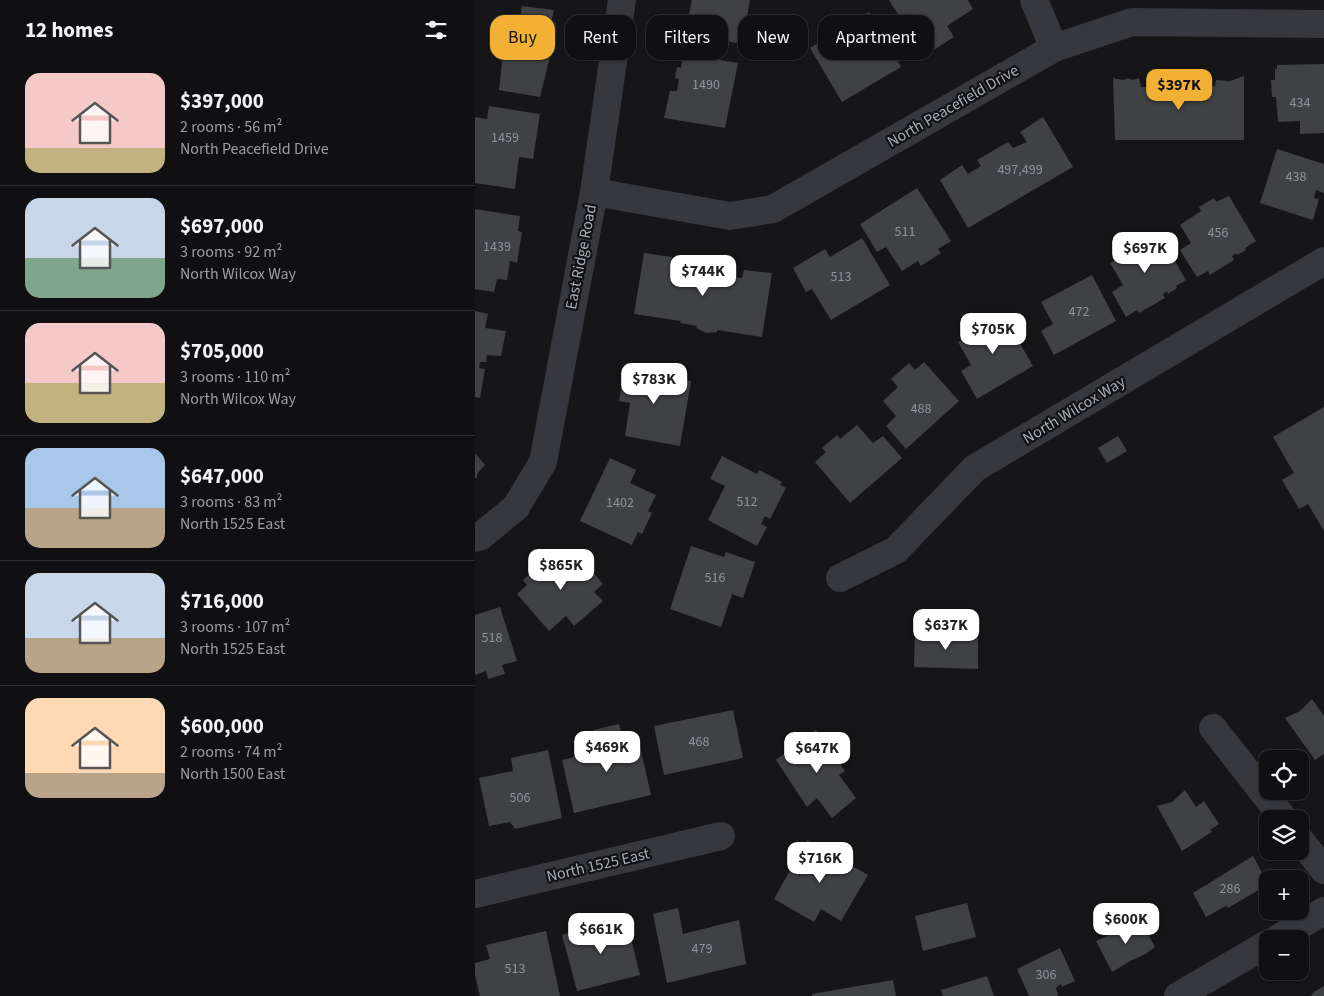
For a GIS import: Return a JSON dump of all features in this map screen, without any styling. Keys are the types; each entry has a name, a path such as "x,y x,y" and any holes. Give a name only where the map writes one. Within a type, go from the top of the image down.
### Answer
{"street":[{"name":"East Ridge Road","path":"475,538 481,536 516,507 543,462 594,192 623,0"},
{"path":"1034,0 1054,48"},
{"name":"North Peacefield Drive","path":"594,192 730,216 773,209 1054,48 1132,22 1324,24"},
{"name":"North Wilcox Way","path":"840,578 896,550 975,468 1324,261"},
{"path":"1213,728 1277,810"},
{"name":"North 1525 East","path":"475,894 721,836"},
{"path":"1309,851 1324,870"},
{"path":"1292,930 1324,911"},
{"path":"1178,996 1259,949"}],"building":[{"path":"692,0 750,0 747,15 738,15 738,43 728,41 728,15 689,15"},
{"path":"889,0 968,0 973,9 947,26 954,37 934,50 934,15 898,15"},
{"path":"522,6 554,10 553,15 520,15"},
{"path":"818,43 818,60 897,60 901,67 842,102 810,48"},
{"path":"503,60 549,60 540,97 499,90"},
{"path":"682,60 720,60 738,63 725,128 664,118 670,91 677,91 679,79 675,78 677,67 681,68"},
{"path":"1324,64 1324,133 1300,134 1300,121 1278,122 1276,97 1272,97 1271,80 1275,80 1277,65"},
{"path":"1244,76 1244,140 1115,140 1113,78 1123,80 1128,78 1132,80 1139,78 1141,87 1151,87 1152,85 1202,85 1202,88 1215,86 1216,80 1230,81"},
{"path":"489,106 540,114 533,159 519,157 515,189 475,183 475,117 487,119"},
{"path":"1043,117 1073,167 968,228 940,180 962,165 968,174 981,166 977,160 1008,142 1013,148 1027,142 1020,132"},
{"path":"1277,149 1324,164 1324,193 1316,190 1314,198 1319,199 1313,220 1260,203"},
{"path":"917,188 951,241 938,249 941,253 921,266 918,261 902,271 886,247 877,252 860,224"},
{"path":"1229,196 1256,241 1245,248 1246,250 1237,255 1236,253 1232,256 1234,260 1210,275 1208,271 1197,277 1180,250 1191,243 1180,225 1201,211 1199,207 1214,198 1216,202"},
{"path":"475,209 520,216 518,231 522,232 517,263 510,261 507,280 497,279 494,292 475,289"},
{"path":"1143,232 1148,241 1159,234 1186,280 1168,294 1167,291 1163,294 1165,298 1139,313 1137,310 1126,317 1112,292 1123,285 1110,263 1121,257 1120,254 1131,248 1127,242"},
{"path":"862,238 890,285 831,320 812,289 806,292 793,268 825,249 830,257"},
{"path":"644,253 672,257 670,265 710,271 709,274 742,278 744,270 772,273 762,337 717,330 717,332 706,333 696,328 697,326 680,323 681,321 634,314"},
{"path":"1092,275 1116,321 1054,355 1041,331 1053,324 1041,302"},
{"path":"475,311 488,314 485,328 506,331 501,356 487,355 486,362 480,362 479,368 485,369 480,398 475,397"},
{"path":"990,313 995,321 1004,316 1033,366 977,399 961,371 971,365 958,342 977,331 972,323"},
{"path":"924,362 959,401 906,449 886,426 896,416 883,401 898,387 891,379 909,363 915,370"},
{"path":"626,363 655,368 654,374 691,381 680,446 625,436 630,403 619,401"},
{"path":"1324,407 1324,531 1308,504 1299,509 1282,480 1294,473 1273,437"},
{"path":"857,425 873,443 883,436 902,458 850,503 815,462 826,452 822,448 837,435 840,439"},
{"path":"1118,436 1127,451 1107,463 1098,448"},
{"path":"475,453 485,465 475,479"},
{"path":"722,456 757,474 759,470 782,482 780,485 786,488 770,519 765,516 761,524 767,527 757,546 708,520 725,486 710,479"},
{"path":"610,458 636,470 630,483 656,495 648,511 652,513 642,534 638,532 632,545 580,521"},
{"path":"691,546 724,557 726,552 755,562 743,598 732,594 721,627 670,609"},
{"path":"573,550 603,584 594,592 603,601 574,626 566,616 549,631 517,594 527,585 523,580 551,556 557,563"},
{"path":"500,607 517,661 502,665 505,674 488,679 486,671 475,675 475,615"},
{"path":"915,632 978,634 978,669 914,667"},
{"path":"1312,699 1324,716 1324,754 1315,760 1285,718 1300,711"},
{"path":"733,710 743,758 664,775 654,726"},
{"path":"619,724 625,746 639,742 651,795 574,813 562,760 598,751 593,730"},
{"path":"816,730 845,771 839,775 856,798 832,818 817,798 807,807 776,760"},
{"path":"548,750 562,818 515,829 510,822 489,826 479,778 513,771 511,758"},
{"path":"1185,790 1196,807 1204,801 1219,824 1210,830 1212,832 1182,851 1157,806 1172,802"},
{"path":"807,840 868,875 841,921 821,909 814,922 774,899"},
{"path":"1253,856 1261,870 1259,870 1259,890 1228,908 1226,906 1206,917 1193,893"},
{"path":"967,903 976,937 923,951 915,916"},
{"path":"678,908 683,934 739,920 746,964 667,983 653,914"},
{"path":"1139,917 1155,947 1112,972 1096,941 1127,927"},
{"path":"626,918 640,975 577,991 562,935"},
{"path":"546,931 560,996 480,996 475,975 475,963 490,959 486,945"},
{"path":"1060,948 1075,981 1062,987 1061,984 1056,988 1057,996 1029,996 1017,969"},
{"path":"987,976 994,996 943,996 941,990"},
{"path":"893,980 896,996 812,996 812,994"},
{"path":"1324,986 1324,996 1311,996 1314,992"}]}
